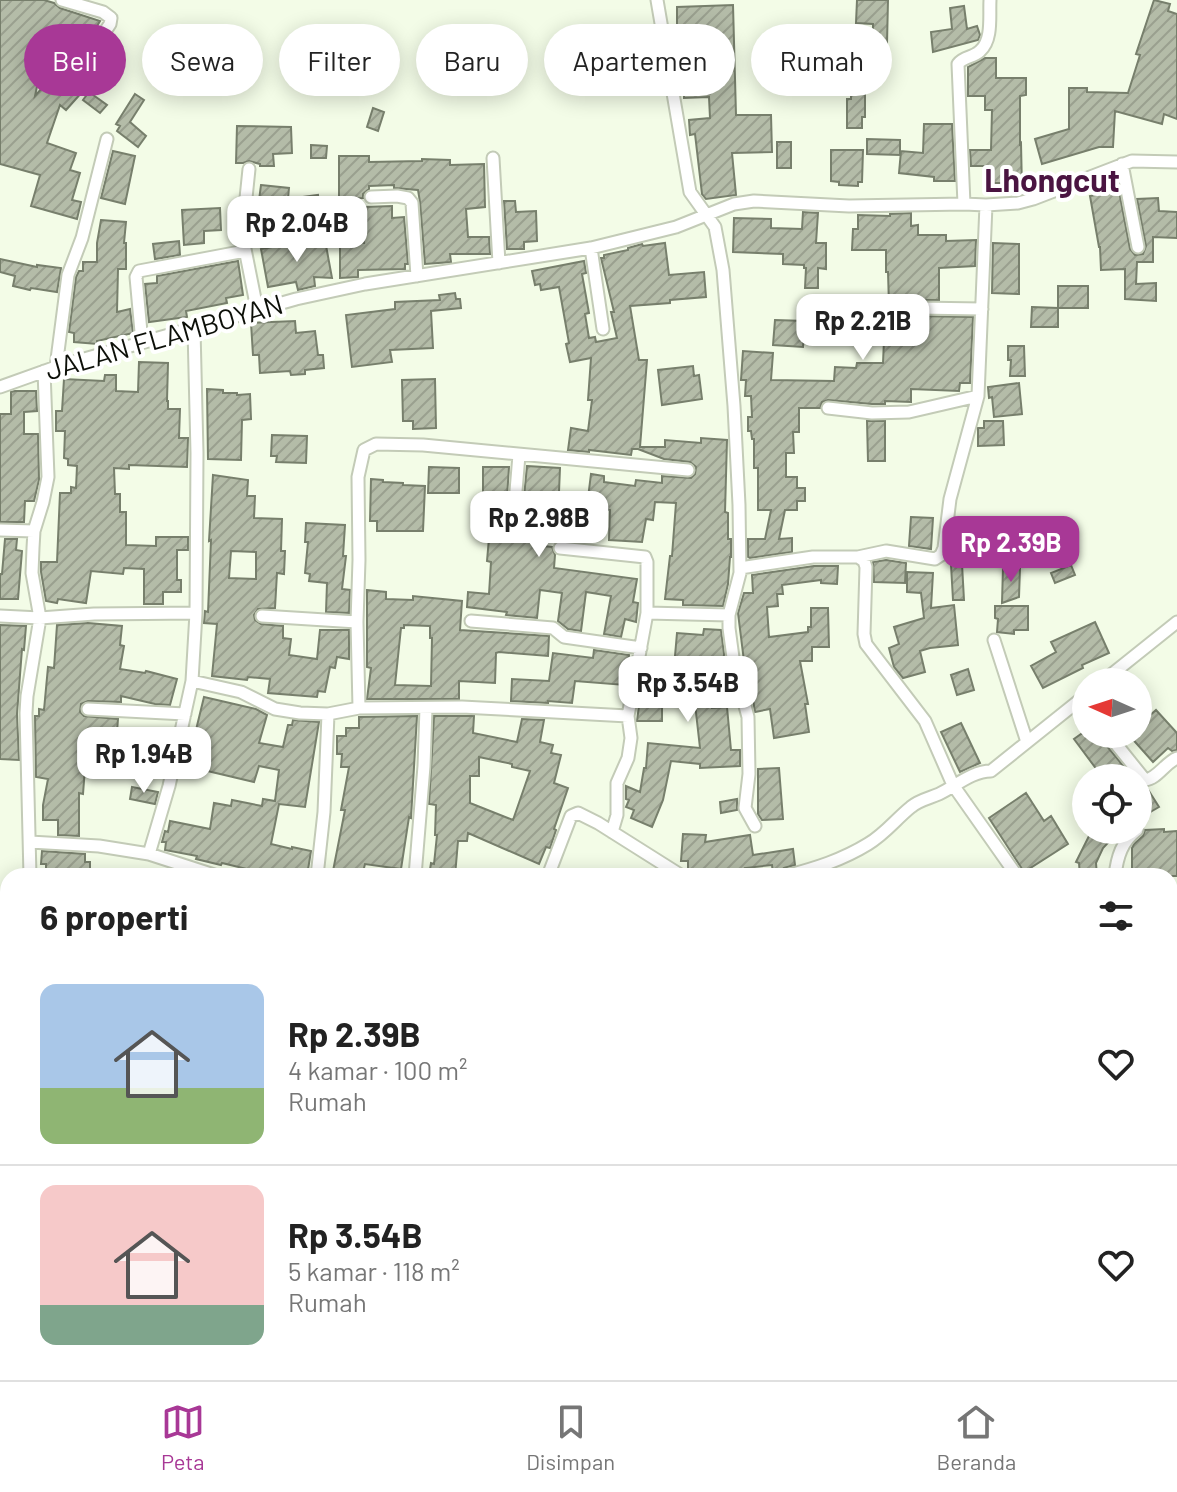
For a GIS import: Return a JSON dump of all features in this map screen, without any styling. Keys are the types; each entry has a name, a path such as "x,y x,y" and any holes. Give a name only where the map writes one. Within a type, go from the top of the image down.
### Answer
{"street":[{"path":"62,0 103,12 111,18 110,24"},
{"path":"657,0 690,192 715,227 723,270 737,456 740,568 729,615 734,665 748,717 749,774 745,808 755,826"},
{"path":"964,204 958,64 984,46 989,33 990,0"},
{"path":"30,868 26,713 40,618 32,573 34,531 48,477 50,369 68,275 82,238 107,139"},
{"path":"493,158 499,263"},
{"name":"JALAN FLAMBOYAN","path":"0,387 50,369 257,309 365,284 591,248 676,227 734,204 754,201 849,206 1018,203 1122,164 1136,161 1177,162"},
{"path":"1122,164 1138,247"},
{"path":"249,169 243,215 245,251 257,309"},
{"path":"371,197 397,196 408,198 412,203 417,276"},
{"path":"740,568 813,557 858,557 886,551 935,559 941,555 950,499 978,396 986,205"},
{"path":"591,248 603,329"},
{"path":"142,343 136,277 139,271 245,251"},
{"path":"917,308 982,309"},
{"path":"149,854 169,786 192,681 196,613 197,453 194,329"},
{"path":"828,408 872,413 909,412 978,396"},
{"path":"359,708 358,477 364,450 376,444 423,445 688,470"},
{"path":"513,527 519,455"},
{"path":"0,530 34,531"},
{"path":"560,548 645,557 647,562 647,613 628,716 631,738 628,758 617,783 617,815 612,832"},
{"path":"858,557 866,567 866,644 925,721 953,785 1011,868"},
{"path":"0,616 40,618 196,613"},
{"path":"647,613 729,615"},
{"path":"262,616 357,622"},
{"path":"471,621 553,628 564,637 641,648"},
{"path":"1120,668 1177,622"},
{"path":"994,640 1027,742"},
{"path":"192,681 241,692 275,709 300,713 328,714 359,708 462,707 628,716"},
{"path":"416,868 424,779 426,708"},
{"path":"88,709 185,714"},
{"path":"813,868 837,861 883,833 912,806 983,771 991,771 1072,709"},
{"path":"318,868 324,812 328,714"},
{"path":"1119,748 1145,780 1151,779 1177,758"},
{"path":"551,868 573,814 578,813 669,868"},
{"path":"30,842 99,846 149,854 192,868"},
{"path":"1116,868 1124,844"}],"building":[{"path":"0,0 44,0 100,21 98,24 24,24 24,96 79,96 66,110 60,105 47,143 76,153 70,170 80,173 72,200 81,202 77,219 31,206 40,175 0,164"},
{"path":"857,0 888,0 887,24 856,23"},
{"path":"1154,0 1170,4 1168,11 1177,14 1177,119 1164,114 1162,124 1115,111 1113,147 1099,147 1042,164 1035,139 1069,129 1069,88 1087,88 1087,92 1128,93 1140,55 1136,54"},
{"path":"733,5 734,24 677,24 677,7"},
{"path":"964,6 967,29 977,26 978,40 933,52 931,32 952,29 950,8"},
{"path":"985,58 996,58 996,78 1026,78 1026,95 1020,96 1022,189 1008,189 1008,183 989,183 989,166 971,166 970,150 991,150 992,110 985,110 985,96 968,96 968,67"},
{"path":"735,78 736,115 771,115 772,152 732,153 736,195 706,199 702,194 695,134 690,135 689,120 710,118 709,97 684,96 735,96"},
{"path":"135,94 144,100 130,122 146,136 138,147 117,131 120,126 116,124"},
{"path":"86,96 95,96 107,105 100,113 83,100"},
{"path":"851,96 865,96 862,128 847,128 847,99"},
{"path":"373,108 384,112 378,131 367,127"},
{"path":"924,124 952,124 955,181 934,181 934,177 899,173 901,151 923,153"},
{"path":"237,126 291,127 292,153 273,154 274,166 260,166 249,161 236,163"},
{"path":"867,139 900,140 900,155 867,154"},
{"path":"777,142 791,142 791,168 777,168"},
{"path":"311,145 327,146 326,158 311,158"},
{"path":"831,150 863,150 862,182 858,182 858,186 839,185 839,182 831,181"},
{"path":"113,151 135,156 125,204 101,198"},
{"path":"339,156 369,156 369,162 422,159 450,160 450,165 484,164 485,207 466,209 468,237 489,237 490,254 450,254 451,262 425,264 418,190 394,188 394,185 369,186 363,198 339,199"},
{"path":"261,185 289,188 288,199 318,195 322,235 252,227"},
{"path":"1119,191 1130,249 1135,255 1143,254 1146,246 1137,199 1158,198 1159,211 1177,212 1177,238 1153,237 1153,262 1137,262 1136,284 1156,283 1156,301 1125,299 1125,269 1101,270 1090,196"},
{"path":"504,201 515,201 516,212 536,211 537,241 524,242 524,249 507,249"},
{"path":"392,206 392,218 404,217 408,264 405,264 405,269 358,270 358,277 340,278 340,242 364,243 364,207"},
{"path":"220,208 221,230 204,231 204,243 184,245 182,210"},
{"path":"803,212 818,213 816,243 826,243 826,269 818,268 818,288 805,288 806,268 804,265 783,264 783,254 733,252 734,218 771,219 771,228 802,229"},
{"path":"911,213 911,226 918,225 918,235 946,235 946,241 976,240 975,266 939,268 939,300 916,300 909,307 910,313 916,316 973,317 970,383 960,383 959,391 911,389 911,402 872,404 828,400 822,402 820,408 799,408 799,432 793,432 794,453 786,453 786,477 797,477 797,488 805,488 805,501 797,501 797,510 785,510 779,539 792,538 792,552 750,558 748,539 765,539 771,510 758,510 758,468 754,468 754,439 748,431 748,417 752,417 751,396 745,396 746,380 741,380 743,351 773,353 771,380 834,381 835,367 856,368 857,363 883,363 884,340 890,340 886,250 852,250 853,229 858,229 858,215"},
{"path":"101,220 126,222 126,269 118,269 117,312 130,309 133,333 97,341 97,344 74,342 74,333 69,332 76,277 79,271 83,271 83,262 97,262"},
{"path":"323,238 332,278 314,277 315,286 298,290 296,282 268,287 261,249"},
{"path":"179,241 180,255 155,259 153,244"},
{"path":"665,243 669,275 704,272 706,297 630,306 639,360 647,360 640,447 665,447 665,440 701,443 701,438 727,440 725,512 728,513 731,557 723,606 683,605 683,600 665,599 676,503 655,502 653,520 646,519 642,542 609,540 610,510 604,509 605,500 588,498 591,474 604,476 604,482 635,486 636,480 662,483 662,476 691,478 696,467 690,462 664,459 638,449 632,449 631,455 568,450 571,428 588,431 592,400 588,400 591,358 570,362 559,287 541,290 540,284 535,285 532,271 584,261 586,273 582,274 589,313 585,314 589,338 595,337 596,342 617,338 601,258 642,244"},
{"path":"993,243 1019,244 1019,294 992,293"},
{"path":"0,259 37,267 61,268 57,292 13,286 15,276 0,272"},
{"path":"238,261 243,295 226,298 227,303 186,311 187,317 149,322 145,284 157,283 157,276"},
{"path":"1058,286 1088,286 1088,308 1058,308"},
{"path":"455,293 456,299 460,299 461,308 431,311 433,348 390,350 392,362 352,367 346,315 395,309 395,302 440,300 439,295"},
{"path":"1032,307 1058,308 1058,327 1031,327"},
{"path":"775,320 805,321 803,347 773,345"},
{"path":"295,321 296,333 315,331 318,355 323,355 324,368 305,370 305,374 291,375 290,371 260,373 259,355 253,355 251,323"},
{"path":"1008,346 1024,346 1025,376 1010,376"},
{"path":"139,362 168,363 168,409 180,409 179,438 188,438 187,467 129,465 129,469 114,468 115,494 120,494 120,512 126,512 126,545 156,546 156,537 188,537 188,550 177,550 177,580 181,580 181,592 163,592 163,604 144,604 144,569 124,568 123,574 91,571 86,603 58,599 57,603 46,601 41,562 57,562 60,493 71,493 71,487 76,488 77,466 68,465 68,459 64,458 65,431 56,431 56,411 62,411 64,379 104,381 105,375 116,375 116,391 138,392"},
{"path":"693,366 694,376 699,375 702,399 662,405 658,370"},
{"path":"435,379 436,428 413,429 413,421 403,421 402,380"},
{"path":"1019,383 1022,414 994,417 988,387"},
{"path":"207,389 237,395 250,394 251,419 242,420 241,460 208,459"},
{"path":"36,391 37,411 24,412 24,434 38,434 39,480 34,501 25,501 24,522 0,522 0,414 11,414 11,392"},
{"path":"867,421 885,421 885,461 868,461"},
{"path":"984,421 1003,421 1004,445 978,446 978,428 984,428"},
{"path":"272,435 307,436 306,463 276,462 277,456 271,456"},
{"path":"527,466 560,468 559,492 548,492 543,546 552,547 554,568 637,579 633,602 638,603 636,622 625,619 621,637 604,634 611,596 586,592 581,631 568,629 558,621 562,593 540,590 537,618 467,607 468,592 489,594 489,538 477,534 477,521 481,521 483,467 509,467 505,527 513,535 521,528"},
{"path":"429,467 459,468 459,493 428,493"},
{"path":"213,475 248,480 247,496 255,496 254,518 282,519 281,551 285,551 284,574 277,573 275,608 258,609 255,620 261,624 283,626 283,638 291,639 289,655 317,659 320,630 349,630 349,659 337,657 335,668 330,667 325,692 318,691 317,697 268,693 270,679 212,676 217,624 204,623 205,611 208,612","holes":["231,551 256,552 256,579 229,578"]},
{"path":"371,479 425,486 423,531 377,531 377,521 370,521"},
{"path":"911,517 933,518 931,549 909,546"},
{"path":"306,523 345,525 343,556 346,556 342,589 350,590 349,613 326,612 327,583 309,581 310,574 305,573"},
{"path":"5,539 17,539 16,550 22,551 18,599 0,599"},
{"path":"873,562 906,563 905,583 874,582"},
{"path":"962,564 964,600 953,600 951,565"},
{"path":"1071,565 1075,575 1055,583 1051,573"},
{"path":"814,566 838,566 837,584 821,583 821,580 782,585 783,594 777,594 778,606 767,607 769,637 808,632 811,608 828,608 829,647 812,647 812,661 800,661 808,704 805,704 809,732 774,738 770,709 755,712 738,613 744,593 753,593 752,575"},
{"path":"1003,567 1020,568 1019,597 1002,603"},
{"path":"907,572 933,573 931,608 954,605 958,645 920,651 925,672 903,678 894,667 889,648 899,644 894,627 924,618 921,593 907,592"},
{"path":"367,590 386,592 386,599 413,600 413,596 462,601 460,630 549,636 548,656 496,653 495,683 459,681 459,699 367,699 371,668 367,667","holes":["404,625 430,626 431,686 395,685 401,628"]},
{"path":"995,606 1028,606 1028,630 1014,630 1014,634 997,632"},
{"path":"1095,622 1109,653 1082,665 1083,668 1072,668 1072,674 1043,688 1031,666 1056,652 1051,642"},
{"path":"88,623 122,626 120,645 124,646 120,669 146,671 177,679 170,705 121,696 121,702 88,701 81,704 80,712 84,716 118,719 115,757 86,755 83,794 79,793 79,836 58,835 58,820 43,820 48,779 36,777 35,716 39,716 39,709 44,710 48,667 54,668 57,625"},
{"path":"0,625 26,626 17,714 19,760 0,759"},
{"path":"704,629 721,630 723,672 710,671 712,708 727,707 731,750 740,750 740,766 700,768 700,764 671,761 663,800 652,827 631,818 634,810 626,807 629,800 626,799 626,786 640,792 648,743 700,748 694,695 674,696 673,679 677,633 703,635"},
{"path":"594,650 629,655 625,685 575,681 572,703 511,701 512,679 549,681 553,653 593,658"},
{"path":"968,669 974,690 957,695 951,675"},
{"path":"204,697 256,709 267,715 259,743 283,747 288,725 292,725 293,720 319,722 305,807 279,804 271,844 311,851 308,868 243,868 165,850 166,842 162,842 170,821 210,829 214,803 231,806 232,800 262,806 263,799 275,801 279,770 259,766 254,782 182,765 189,733 195,734"},
{"path":"640,698 662,698 662,721 637,721"},
{"path":"1156,710 1177,733 1177,750 1168,748 1153,762 1140,748 1152,748 1152,714"},
{"path":"417,716 411,818 401,868 365,864 364,868 334,868 345,810 341,810 349,767 341,767 342,754 337,754 337,736 346,736 346,728 359,728 359,717"},
{"path":"434,716 474,716 473,733 517,742 522,719 544,720 540,742 553,745 551,753 561,755 554,783 568,788 550,848 546,847 539,864 468,833 467,841 458,841 456,868 430,868 431,863 434,864 437,835 436,805 429,804","holes":["479,757 512,764 512,767 530,771 513,820 470,803 470,776 479,776"]},
{"path":"961,723 980,763 960,772 941,732"},
{"path":"1081,748 1108,748 1122,764 1093,764"},
{"path":"779,768 783,819 762,820 758,814 758,769"},
{"path":"132,787 158,792 155,804 130,799"},
{"path":"1026,793 1044,821 1051,816 1068,844 1030,868 1021,868 989,818"},
{"path":"1152,796 1159,807 1152,811"},
{"path":"737,799 737,810 721,813 720,802"},
{"path":"1152,830 1177,831 1177,868 1132,868 1134,844 1152,844"},
{"path":"683,834 706,835 705,842 750,835 753,855 793,849 795,865 784,868 772,868 772,865 688,868 688,861 681,861"},
{"path":"1085,844 1107,844 1096,868 1079,868 1076,862"},
{"path":"42,851 85,854 85,862 90,862 90,868 46,868 46,864 41,864"}],"district":[{"name":"Lhongcut","path":"1052,181"}]}
